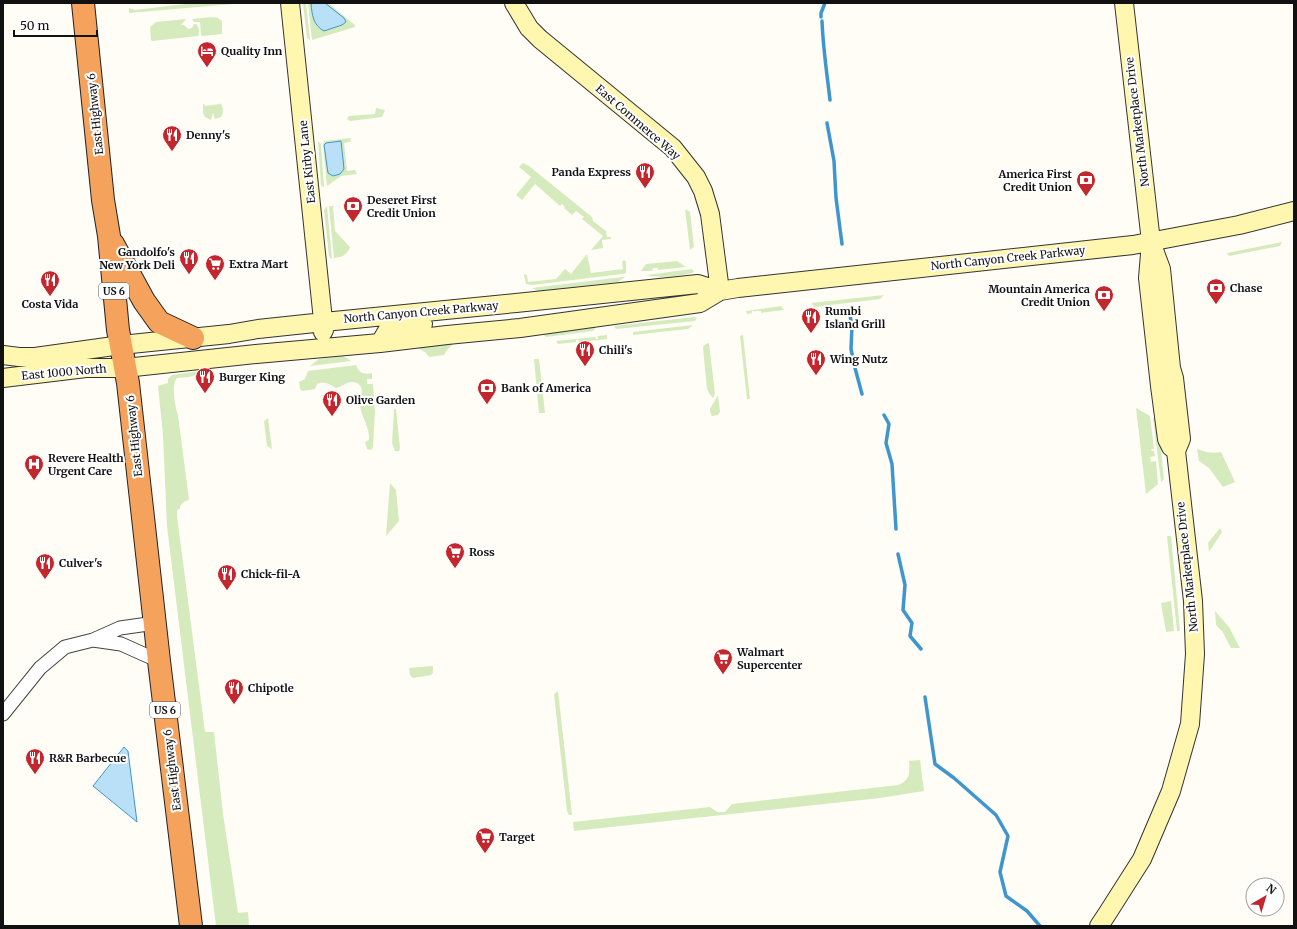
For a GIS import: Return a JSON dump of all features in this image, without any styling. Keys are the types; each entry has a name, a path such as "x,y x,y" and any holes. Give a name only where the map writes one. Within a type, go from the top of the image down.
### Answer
{"highway":[{"name":"East Highway 6","path":"83,3 103,200 109,236 117,325 125,368 191,922"},
{"path":"109,236 144,301 159,322 193,338"}],"main road":[{"name":"East Kirby Lane","path":"290,3 324,322"},
{"name":"East Commerce Way","path":"514,3 529,28 540,39 673,148 696,177 703,191 710,214 720,291"},
{"name":"North Marketplace Drive","path":"1124,3 1151,242 1148,278 1160,386 1167,439 1171,447 1176,451"},
{"name":"North Canyon Creek Parkway","path":"121,345 324,322 698,284 720,291 1133,245 1238,225 1294,211"},
{"name":"North Marketplace Drive","path":"1099,926 1142,858 1148,845 1171,791 1190,724 1195,654 1193,608 1176,451 1181,440 1174,378 1171,368 1161,270 1151,242"},
{"name":"North Canyon Creek Parkway","path":"125,368 380,343 447,334 520,328 700,303 720,291"},
{"path":"380,343 387,331 394,328 435,322 446,310"},
{"path":"256,354 270,343 281,340 319,336 324,330 324,322"},
{"name":"East 1000 North","path":"3,355 35,357 121,345"},
{"name":"East 1000 North","path":"3,378 86,368 125,368"}],"street":[{"path":"3,714 46,663 65,647 94,640 120,628 155,624"},
{"path":"94,640 121,644 159,661"}],"green space":[{"path":"193,3 245,3 129,13 129,8 135,10"},
{"path":"303,3 306,3 310,40 307,38"},
{"path":"308,3 328,3 355,25 355,27 312,40"},
{"path":"212,17 218,18 222,21 222,34 201,35 200,22 194,22 192,19"},
{"path":"186,19 181,25 184,25 188,29 192,28 194,24 196,24 199,30 198,36 151,40 150,27 156,22"},
{"path":"220,103 223,109 221,117 215,119 213,113 211,120 205,117 203,113 203,104 205,106"},
{"path":"376,108 385,110 382,117 350,121 347,119 349,116 375,114"},
{"path":"351,138 350,142 344,143 347,171 355,170 357,174 341,176 327,186 324,141"},
{"path":"318,141 321,144 324,187 321,186"},
{"path":"523,163 529,166 592,217 593,221 606,231 607,237 611,237 611,239 602,240 603,248 591,250 603,236 582,219 584,217 576,211 572,215 564,208 565,207 562,204 560,206 535,184 522,200 516,195 531,177 519,167"},
{"path":"327,206 331,259 329,256 324,210"},
{"path":"329,206 333,206 335,231 350,247 348,252 344,255 334,258"},
{"path":"685,209 690,212 694,247 690,250"},
{"path":"1282,242 1280,246 1229,256 1227,253"},
{"path":"587,254 591,273 623,269 622,262 624,260 626,262 626,273 532,285 526,284 525,274 527,275 528,282 556,279 565,269 571,274"},
{"path":"677,261 686,267 658,270 658,268 653,268 652,271 641,271 646,264"},
{"path":"692,269 694,272 677,276 656,277 647,275"},
{"path":"625,277 618,282 538,291 532,288"},
{"path":"884,295 880,299 815,307 811,303"},
{"path":"781,306 784,310 761,313 761,311 755,311 755,313 752,311 752,313 747,314 746,311"},
{"path":"694,317 697,318 695,321 616,329 614,326"},
{"path":"693,325 688,329 633,335 633,332"},
{"path":"596,327 593,331 546,337 543,334"},
{"path":"607,335 607,339 579,342 578,339 576,342 558,344 556,341 595,337 598,339 598,336"},
{"path":"743,335 750,399 747,399 740,336"},
{"path":"454,343 444,355 429,357 418,348"},
{"path":"709,343 715,394 713,398 707,389 703,348 704,345"},
{"path":"343,356 351,361 310,366 319,359"},
{"path":"534,359 539,359 545,413 539,413"},
{"path":"356,365 362,373 372,373 372,379 367,379 367,384 373,384 375,412 373,446 370,450 367,449 365,442 369,440 369,436 360,406 362,390 360,385 351,382 336,388 329,384 322,383 317,384 315,389 302,391 300,389 299,382 305,379 308,371"},
{"path":"200,371 193,376 177,378 174,385 189,500 184,502 180,509 178,509 177,516 205,732 214,732 223,814 238,913 248,912 249,926 216,926 167,526 163,435 158,386 168,383 168,379 172,375"},
{"path":"718,395 720,412 718,415 712,416 710,409"},
{"path":"1136,408 1150,416 1154,449 1151,449 1154,451 1155,456 1150,457 1151,462 1156,461 1158,484 1146,494"},
{"path":"394,409 396,409 400,448 399,451 395,451 392,443"},
{"path":"268,418 272,449 267,446 264,421"},
{"path":"1153,418 1158,421 1164,479 1161,482"},
{"path":"1197,449 1215,453 1221,452 1235,482 1223,487 1209,468 1199,461"},
{"path":"390,483 396,490 399,521 386,536"},
{"path":"1220,528 1222,532 1209,552 1208,543"},
{"path":"1167,536 1171,536 1180,631 1177,631"},
{"path":"1171,601 1174,631 1166,632 1161,603"},
{"path":"1215,611 1229,627 1240,648 1231,648 1222,631 1216,625"},
{"path":"433,666 433,673 431,675 413,678 410,675 409,668"},
{"path":"558,691 572,815 569,815 567,811 554,694"},
{"path":"920,760 924,791 880,798 574,831 573,822 710,807 717,812 725,812 732,804 898,785 907,779 909,761"}],"water":[{"path":"311,3 325,3 344,18 346,22 342,25 324,31 320,29 315,23"},
{"path":"341,141 344,169 340,174 333,176 328,173 324,145 326,143"},
{"path":"124,747 128,751 137,822 93,786"}],"waterway":[{"path":"821,17 825,3"},
{"path":"822,21 830,100"},
{"path":"827,123 834,161 836,198 842,244"},
{"path":"849,311 852,325 851,349 862,394"},
{"path":"884,415 889,424 886,443 892,464 896,529"},
{"path":"898,554 905,585 903,610 912,623 910,636 921,649"},
{"path":"925,697 935,764 954,778 996,815 1008,836 1000,872 1006,896 1027,911 1040,926"}],"place":[{"name":"Quality Inn","path":"207,68"},
{"name":"Denny's","path":"172,152"},
{"name":"Panda Express","path":"645,189"},
{"name":"America First Credit Union","path":"1086,197"},
{"name":"Deseret First Credit Union","path":"353,223"},
{"name":"Gandolfo's New York Deli","path":"189,275"},
{"name":"Extra Mart","path":"215,281"},
{"name":"Costa Vida","path":"50,297"},
{"name":"Chase","path":"1216,305"},
{"name":"Mountain America Credit Union","path":"1104,312"},
{"name":"Rumbi Island Grill","path":"811,334"},
{"name":"Chili's","path":"585,367"},
{"name":"Wing Nutz","path":"816,376"},
{"name":"Burger King","path":"205,394"},
{"name":"Bank of America","path":"487,405"},
{"name":"Olive Garden","path":"332,417"},
{"name":"Revere Health Urgent Care","path":"34,481"},
{"name":"Ross","path":"455,569"},
{"name":"Culver's","path":"45,580"},
{"name":"Chick-fil-A","path":"227,591"},
{"name":"Walmart Supercenter","path":"723,675"},
{"name":"Chipotle","path":"234,705"},
{"name":"R&R Barbecue","path":"35,775"},
{"name":"Target","path":"485,854"}]}
